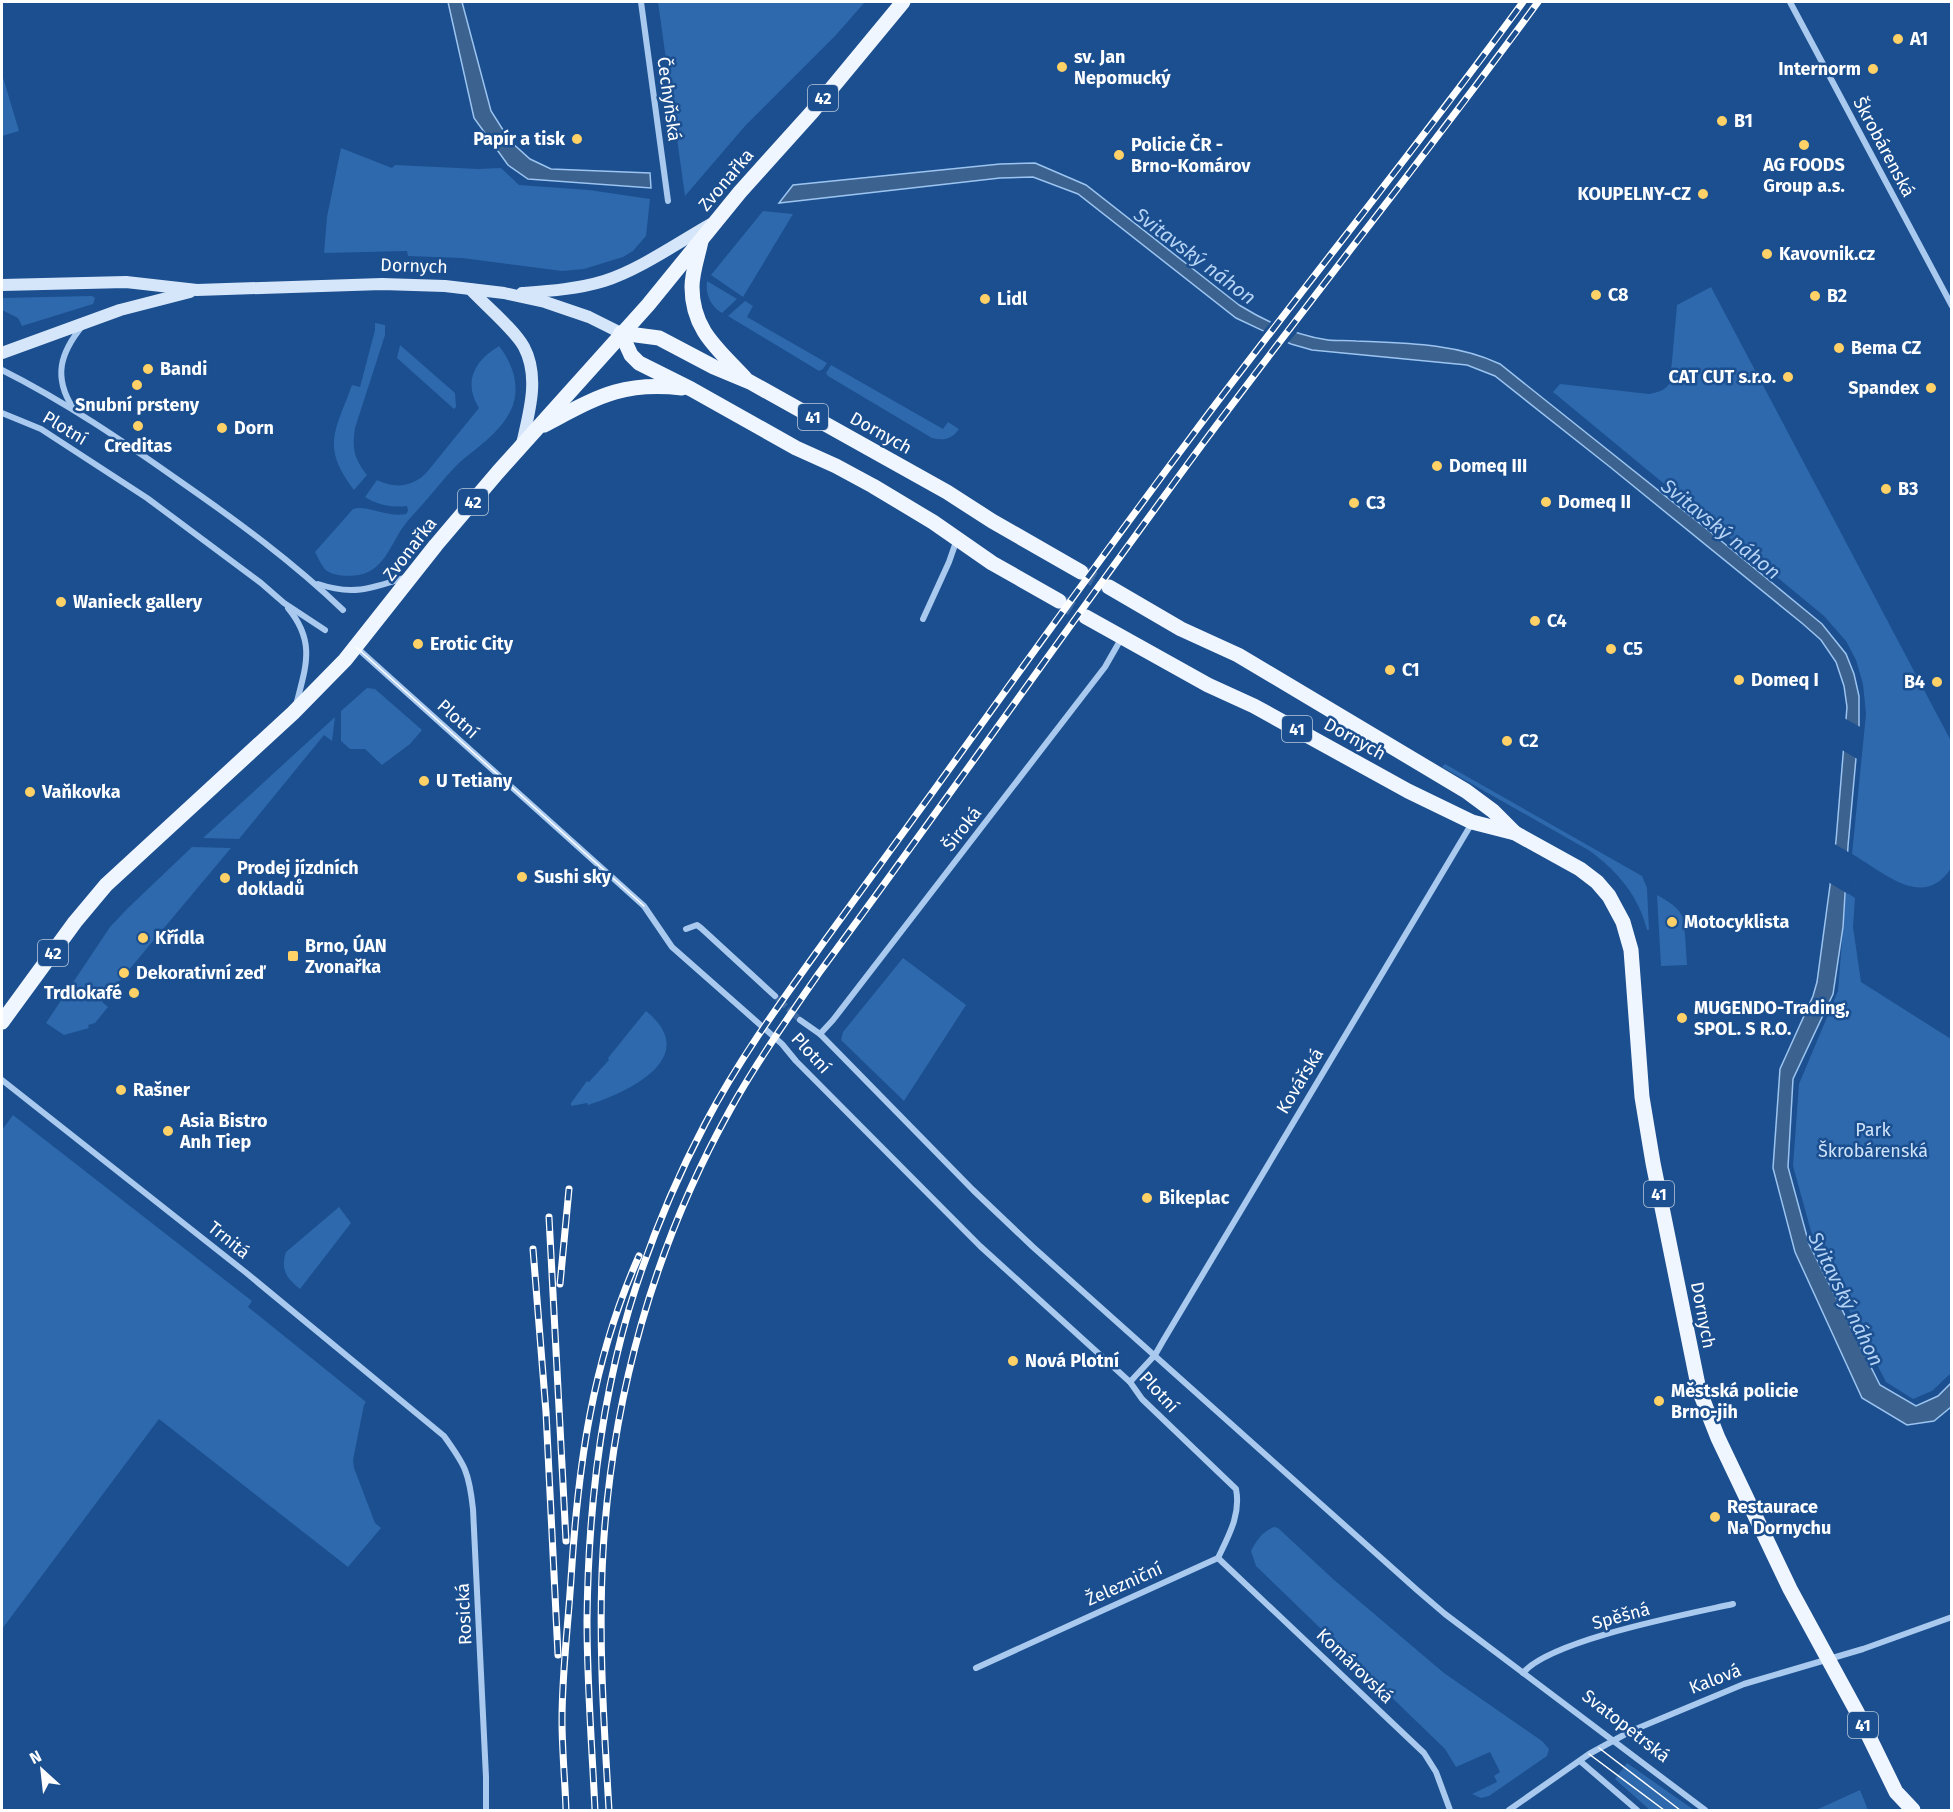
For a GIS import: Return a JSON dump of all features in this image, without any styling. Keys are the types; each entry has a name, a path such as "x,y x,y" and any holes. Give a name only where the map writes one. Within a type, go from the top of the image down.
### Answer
{"main road":[{"name":"Zvonařka","path":"2,1023 75,922 106,885 293,713 356,647 533,431 648,305 702,238 812,112 903,2"},
{"path":"509,294 580,287 606,280 631,269 716,222"},
{"path":"702,238 692,285 694,312 703,332 750,382"},
{"name":"Dornych","path":"2,285 126,282 197,290 382,284 470,289 545,302 578,313 621,333 659,338 714,368 750,382 947,492 992,521 1081,572"},
{"path":"470,289 524,346 531,365 532,396 522,444"},
{"name":"Dornych","path":"2,353 120,310 197,290"},
{"name":"41","path":"621,333 631,355 639,363 692,389 796,448 836,466 933,522 993,563 1059,601"},
{"path":"533,431 600,397 628,387 648,385 692,389"},
{"name":"Dornych","path":"1109,587 1181,629 1238,655 1466,791 1515,833"},
{"name":"Dornych","path":"1086,617 1208,685 1254,706 1408,791 1472,822 1515,833 1569,861 1590,876 1609,896 1623,922 1632,958 1639,1070 1645,1119 1699,1390 1718,1438 1785,1578 1857,1712 1896,1792 1913,1810"},
{"name":"41","path":"1896,1792 1897,1810"}],"street":[{"name":"Čechyňská","path":"641,2 668,201"},
{"name":"Škrobárenská","path":"1790,2 1952,306"},
{"name":"Plotní","path":"75,411 63,390 62,367 70,341 86,322"},
{"name":"Plotní","path":"2,370 75,411 193,490 315,583 343,610"},
{"name":"Plotní","path":"2,413 41,429 147,498 253,576 284,603 325,630"},
{"path":"923,619 957,539"},
{"name":"Plotní","path":"315,583 342,591 364,590 414,574"},
{"name":"Plotní","path":"284,603 298,620 307,641 305,671 293,713"},
{"name":"Široká","path":"820,1034 1105,667 1122,638"},
{"name":"Plotní","path":"356,647 644,906 672,947 783,1044 857,1124 980,1246 1130,1383 1142,1399 1236,1489 1238,1501 1234,1526 1218,1557"},
{"name":"Kovářská","path":"1130,1383 1155,1355 1472,822"},
{"path":"686,929 697,925 701,928 775,996"},
{"name":"Plotní","path":"800,1020 820,1034 973,1190 1033,1247 1417,1590 1523,1673"},
{"name":"Trnitá","path":"2,1080 244,1271 435,1429"},
{"name":"Rosická","path":"435,1429 444,1436 462,1462 470,1479 486,1810"},
{"name":"Železniční","path":"976,1668 1218,1557"},
{"name":"Komárovská","path":"1218,1557 1424,1753 1436,1772 1450,1810"},
{"name":"Spěšná","path":"1523,1673 1529,1666 1566,1648 1615,1632 1733,1604"},
{"name":"Kalová","path":"1509,1810 1612,1741 1674,1712 1744,1684 1863,1649 1952,1617"},
{"name":"Svatopetrská","path":"1523,1673 1705,1810"},
{"path":"1580,1761 1637,1810"}],"green space":[{"path":"658,2 865,2 835,36 745,126 685,196"},
{"path":"2,74 19,131 2,136"},
{"path":"341,148 392,168 395,165 501,168 519,185 589,190 650,199 646,236 633,251 623,257 584,269 562,271 462,258 408,256 407,251 324,253 327,217"},
{"path":"763,211 793,214 743,297 711,275"},
{"path":"707,281 737,299 722,313 710,300"},
{"path":"1711,287 1951,741 1951,868 1940,880 1928,886 1916,887 1903,884 1852,854 1866,714 1863,684 1856,660 1846,641 1824,616 1553,392 1560,384 1649,394 1663,389 1670,383 1677,305"},
{"path":"92,296 95,298 93,304 22,326 18,318 2,310 2,298"},
{"path":"745,301 753,306 747,317 827,363 823,369 819,371 728,316"},
{"path":"375,323 385,325 385,335 355,428 355,453 367,475 354,490 337,462 334,439 340,415 352,385 360,387"},
{"path":"400,345 455,393 456,407 454,409 397,358"},
{"path":"499,346 514,374 516,389 513,405 503,423 448,475 406,523 384,558 375,567 354,576 336,575 327,571 315,552 353,509 364,508 399,515 406,514 407,506 385,505 365,497 377,480 390,485 404,485 416,481 427,472 479,408 472,389 474,373 483,358"},
{"path":"831,365 943,429 948,422 959,429 947,438 932,438 828,376 826,373"},
{"path":"367,688 375,689 422,730 410,744 382,765 365,749 350,749 341,741 341,711"},
{"path":"335,717 332,741 324,735 239,839 203,838"},
{"path":"1445,764 1642,876 1647,888 1649,930 1647,930 1633,895 1600,859 1590,851 1442,767"},
{"path":"192,847 231,848 102,1002 108,1007 95,1023 88,1025 89,1028 64,1035 46,1023 110,927"},
{"name":"Park Škrobárenská","path":"1846,892 1855,898 1853,927 1861,982 1951,1039 1951,1373 1932,1391 1913,1399 1886,1382 1814,1242 1793,1166 1799,1084 1838,991"},
{"path":"1657,895 1682,915 1687,965 1661,966"},
{"path":"903,958 966,1005 904,1101 841,1040 843,1032"},
{"path":"646,1011 662,1028 667,1043 663,1058 653,1071 622,1092 588,1105 587,1103 571,1106 587,1081 589,1082 609,1060 608,1058"},
{"path":"13,1115 252,1301 248,1307 366,1402 353,1460 375,1523 381,1528 348,1567 159,1419 2,1629 2,1130"},
{"path":"339,1207 351,1223 300,1289 291,1281 284,1269 286,1252"},
{"path":"1274,1527 1278,1528 1333,1579 1444,1673 1542,1741 1549,1749 1547,1756 1489,1796 1481,1798 1472,1794 1497,1782 1494,1776 1500,1772 1490,1752 1456,1767 1445,1749 1256,1566 1251,1551 1260,1537"},
{"path":"1627,1763 1694,1810 1650,1810 1615,1779"},
{"path":"1860,1790 1868,1810 1816,1810"}],"shaded area":[{"path":"448,2 462,2 491,111 510,141 530,159 551,169 650,173 651,188 528,179 508,165 474,118"},
{"path":"1035,163 1086,185 1239,305 1282,327 1328,340 1447,348 1500,364 1822,624 1846,654 1859,696 1859,725 1843,927 1833,994 1793,1079 1788,1167 1809,1244 1880,1385 1916,1406 1938,1396 1951,1383 1951,1407 1934,1421 1907,1425 1862,1398 1795,1252 1773,1168 1780,1069 1817,982 1836,841 1847,707 1844,686 1836,662 1821,640 1495,376 1467,365 1312,350 1291,344 1236,318 1078,194 1033,177 1000,178 779,203 793,185 1000,164"}],"pier":[{"path":"1273,319 1299,330 1286,345 1262,333"},
{"path":"1844,718 1862,728 1859,760 1842,750"},
{"path":"1833,843 1850,853 1848,894 1828,882"}],"tunnel":[{"path":"1081,572 1109,587"},
{"path":"1059,601 1086,617"},
{"path":"775,996 800,1020"}],"tram line":[{"path":"356,647 644,906"},
{"path":"1599,1748 1680,1810"},
{"path":"1589,1754 1664,1810"}],"railway":[{"path":"595,1810 587,1621 593,1503 603,1425 619,1347 636,1285 662,1215 705,1124 732,1076 778,1007 1095,567 1232,382 1523,2"},
{"path":"609,1810 601,1617 603,1552 616,1437 641,1324 679,1215 703,1162 751,1075 819,973 1204,442 1538,2"},
{"path":"560,1284 569,1189"},
{"path":"549,1217 566,1541"},
{"path":"533,1249 546,1412 558,1655"},
{"path":"566,1810 562,1731 563,1685 574,1537 583,1455 590,1414 610,1335 639,1256"}],"place":[{"name":"A1","path":"1898,39"},
{"name":"sv. Jan Nepomucký","path":"1062,67"},
{"name":"Internorm","path":"1873,69"},
{"name":"B1","path":"1722,121"},
{"name":"Papír a tisk","path":"577,139"},
{"name":"AG FOODS Group a.s.","path":"1804,145"},
{"name":"Policie ČR - Brno-Komárov","path":"1119,155"},
{"name":"KOUPELNY-CZ","path":"1703,194"},
{"name":"Kavovnik.cz","path":"1767,254"},
{"name":"C8","path":"1596,295"},
{"name":"B2","path":"1815,296"},
{"name":"Lidl","path":"985,299"},
{"name":"Bema CZ","path":"1839,348"},
{"name":"Bandi","path":"148,369"},
{"name":"CAT CUT s.r.o.","path":"1788,377"},
{"name":"Snubní prsteny","path":"137,385"},
{"name":"Spandex","path":"1931,388"},
{"name":"Creditas","path":"138,426"},
{"name":"Dorn","path":"222,428"},
{"name":"Domeq III","path":"1437,466"},
{"name":"B3","path":"1886,489"},
{"name":"Domeq II","path":"1546,502"},
{"name":"C3","path":"1354,503"},
{"name":"Wanieck gallery","path":"61,602"},
{"name":"C4","path":"1535,621"},
{"name":"Erotic City","path":"418,644"},
{"name":"C5","path":"1611,649"},
{"name":"C1","path":"1390,670"},
{"name":"Domeq I","path":"1739,680"},
{"name":"B4","path":"1937,682"},
{"name":"C2","path":"1507,741"},
{"name":"U Tetiany","path":"424,781"},
{"name":"Vaňkovka","path":"30,792"},
{"name":"Sushi sky","path":"522,877"},
{"name":"Prodej jízdních dokladů","path":"225,878"},
{"name":"Motocyklista","path":"1672,922"},
{"name":"Křídla","path":"143,938"},
{"name":"Brno, ÚAN Zvonařka","path":"293,956"},
{"name":"Dekorativní zeď","path":"124,973"},
{"name":"Trdlokafé","path":"134,993"},
{"name":"MUGENDO-Trading, SPOL. S R.O.","path":"1682,1018"},
{"name":"Rašner","path":"121,1090"},
{"name":"Asia Bistro Anh Tiep","path":"168,1131"},
{"name":"Bikeplac","path":"1147,1198"},
{"name":"Nová Plotní","path":"1013,1361"},
{"name":"Městská policie Brno-jih","path":"1659,1401"},
{"name":"Restaurace Na Dornychu","path":"1715,1517"}],"water label":[{"name":"Svitavský náhon","path":"1195,256"},
{"name":"Svitavský náhon","path":"1721,529"},
{"name":"Svitavský náhon","path":"1846,1299"}]}
